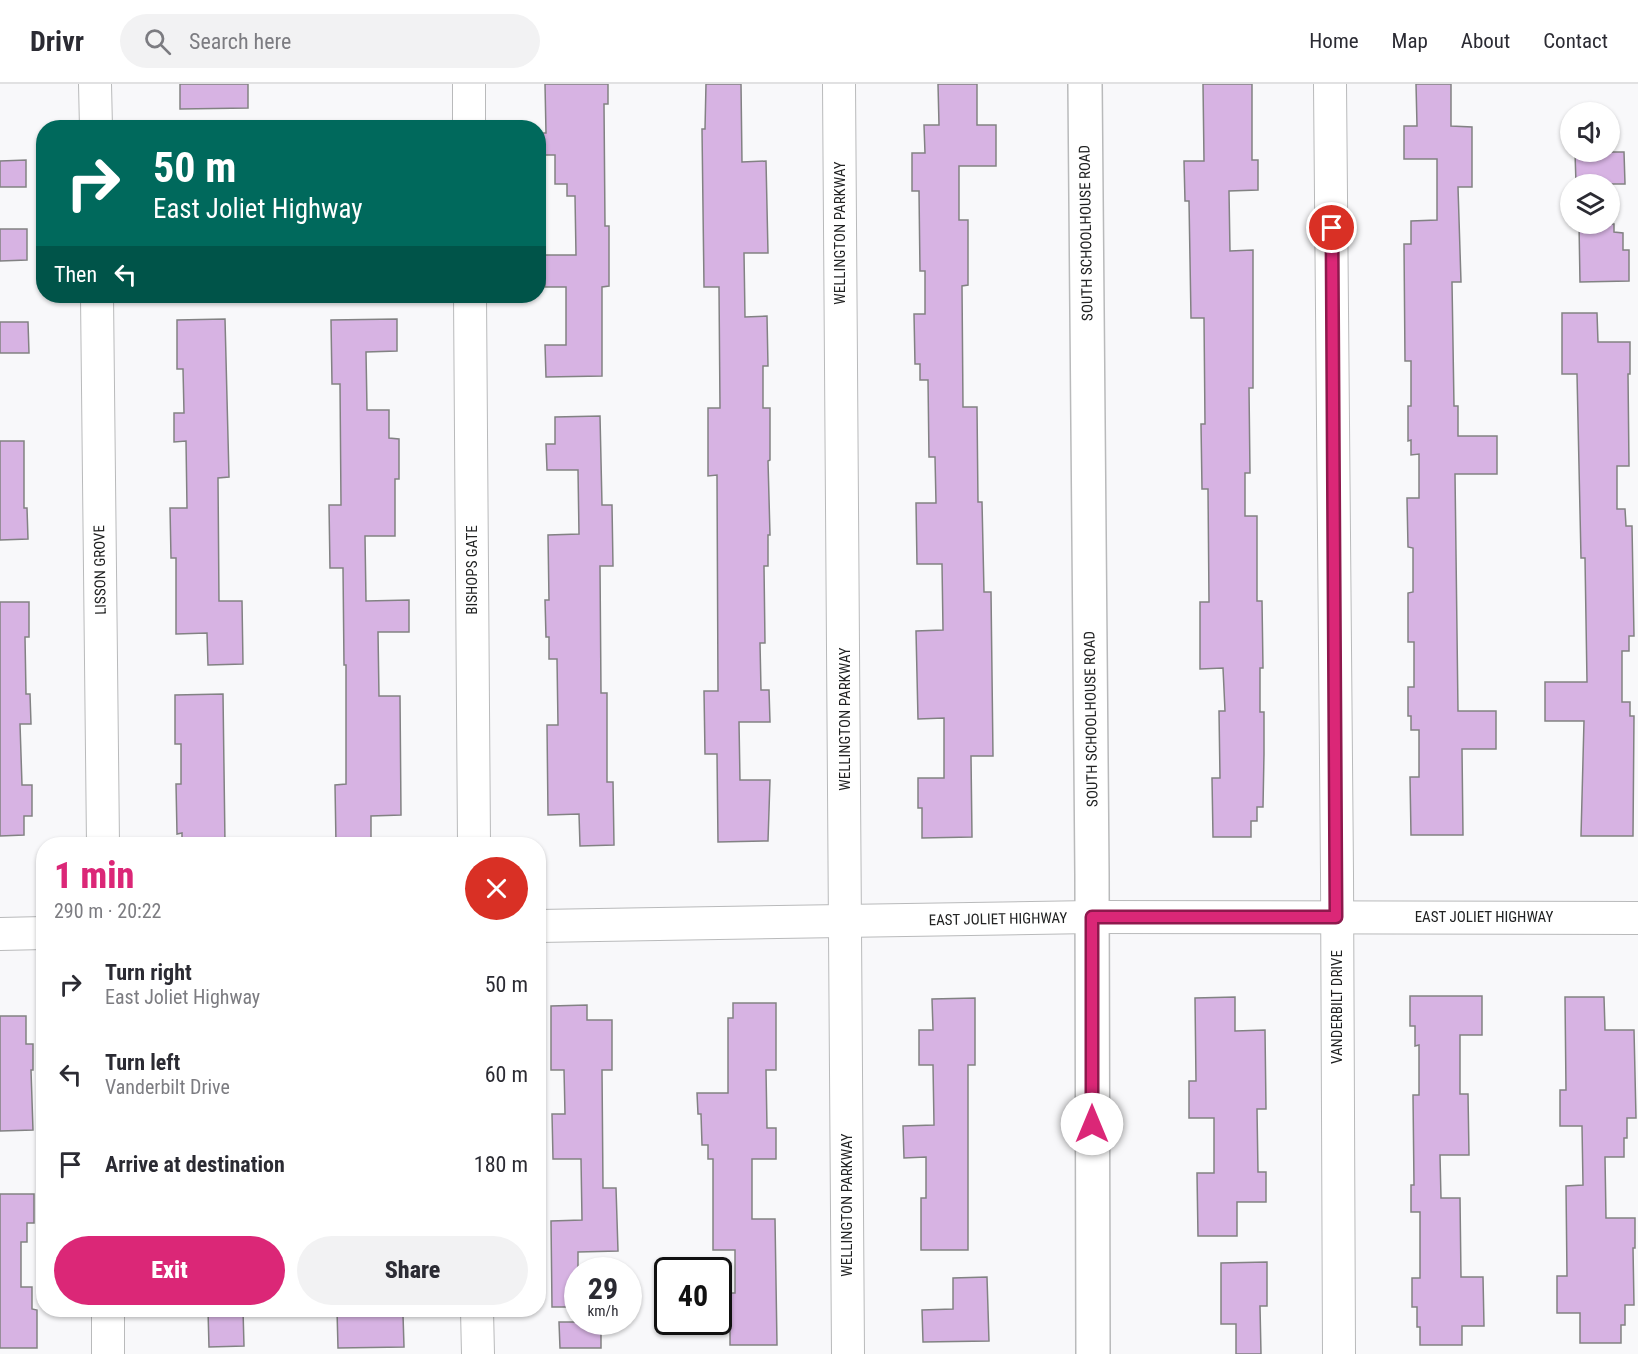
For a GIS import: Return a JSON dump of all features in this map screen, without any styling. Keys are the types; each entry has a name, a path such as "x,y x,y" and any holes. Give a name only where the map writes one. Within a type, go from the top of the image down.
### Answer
{"street":[{"path":"95,84 96,120"},
{"path":"469,84 469,120"},
{"name":"WELLINGTON PARKWAY","path":"839,84 848,1354"},
{"name":"SOUTH SCHOOLHOUSE ROAD","path":"1085,84 1093,1354"},
{"name":"VANDERBILT DRIVE","path":"1330,84 1339,1354"},
{"name":"LISSON GROVE","path":"97,303 103,837"},
{"name":"BISHOPS GATE","path":"470,303 474,837"},
{"name":"EAST JOLIET HIGHWAY","path":"546,926 1092,917 1638,918"},
{"path":"0,934 36,933"},
{"path":"108,1317 108,1354"},
{"path":"477,1317 478,1354"}],"building":[{"path":"180,84 248,84 248,108 180,109"},
{"path":"545,84 608,84 608,104 604,104 605,226 609,226 609,286 602,287 602,376 546,377 545,345 566,345 566,287 546,287 546,255 576,255 575,196 567,196 567,184 555,184 555,155 546,155"},
{"path":"706,84 741,84 742,162 766,161 768,253 744,253 745,317 767,316 768,366 763,366 763,408 770,408 770,460 768,461 770,535 768,535 768,566 764,566 765,643 760,643 761,690 769,690 770,722 739,722 740,780 770,780 768,841 718,842 717,754 705,754 704,691 718,691 717,475 708,476 708,408 720,408 719,287 704,287 702,129 705,129"},
{"path":"938,84 977,84 977,125 996,125 996,166 959,166 959,220 968,220 968,285 962,286 963,407 977,407 978,502 982,502 984,592 991,592 993,756 971,756 972,837 922,838 922,808 918,808 918,778 944,778 944,718 918,719 916,631 943,630 942,564 917,564 916,503 936,503 935,457 929,457 928,380 920,380 920,364 915,364 914,314 925,314 925,271 920,271 919,191 912,191 912,153 925,153 924,125 939,125"},
{"path":"1203,84 1252,84 1252,160 1258,160 1258,190 1229,191 1230,251 1253,250 1253,388 1249,388 1250,473 1245,473 1245,516 1257,516 1257,601 1262,601 1263,668 1260,668 1260,712 1264,712 1264,754 1263,807 1257,807 1257,821 1251,821 1251,837 1213,837 1212,778 1220,778 1219,711 1225,711 1223,668 1200,669 1200,602 1209,602 1208,489 1202,489 1201,424 1205,424 1204,318 1191,318 1189,201 1185,201 1184,161 1204,161"},
{"path":"1416,84 1451,84 1451,126 1472,127 1472,187 1458,187 1461,282 1452,282 1454,406 1458,406 1458,436 1497,436 1497,474 1455,474 1458,711 1496,711 1496,749 1462,749 1463,835 1411,835 1410,777 1419,777 1419,730 1411,730 1411,716 1408,716 1408,687 1414,687 1414,642 1408,642 1408,593 1413,592 1413,548 1408,547 1407,498 1419,498 1419,454 1411,455 1411,440 1408,441 1411,361 1405,361 1404,244 1411,244 1411,221 1437,220 1437,159 1404,159 1404,126 1417,126"},
{"path":"1620,152 1624,152 1625,184 1620,184 1620,174 1576,174 1575,162 1620,162"},
{"path":"26,160 26,187 0,187 0,161"},
{"path":"0,229 27,229 27,260 0,261"},
{"path":"1623,233 1623,250 1629,250 1629,281 1580,282 1579,234"},
{"path":"1562,313 1597,313 1598,342 1630,342 1629,466 1617,466 1617,509 1625,509 1626,526 1632,526 1634,636 1629,636 1629,651 1622,651 1622,702 1630,702 1630,716 1634,716 1633,836 1581,836 1584,721 1545,721 1545,682 1587,682 1585,558 1581,558 1577,374 1562,374"},
{"path":"225,319 229,477 218,478 219,601 242,601 243,664 208,665 207,633 176,634 176,558 171,558 170,508 187,508 186,441 174,442 174,413 184,413 183,369 177,369 177,320"},
{"path":"397,319 397,351 366,352 367,410 389,410 389,438 399,439 399,479 395,479 395,536 365,536 366,601 409,600 409,632 378,632 379,696 400,696 401,815 371,816 371,837 336,837 335,785 346,784 346,665 344,665 343,568 330,568 329,505 341,505 340,384 332,384 331,320"},
{"path":"0,322 28,322 29,353 0,353"},
{"path":"600,416 602,505 612,505 613,566 600,566 601,693 607,693 607,782 613,782 614,845 580,846 579,814 548,815 547,725 558,725 557,659 549,659 545,600 549,600 548,535 579,534 578,470 547,470 546,444 555,444 555,417"},
{"path":"0,441 24,441 24,508 27,508 28,539 0,540"},
{"path":"0,602 29,602 29,637 25,637 26,694 30,694 31,724 20,724 22,785 32,785 32,816 24,816 24,835 0,836"},
{"path":"223,694 225,837 182,837 182,833 177,834 176,784 181,784 181,744 175,744 175,695"},
{"path":"1410,996 1482,996 1482,1035 1460,1035 1460,1094 1468,1094 1469,1155 1440,1155 1441,1198 1460,1198 1461,1277 1483,1277 1484,1326 1462,1326 1462,1345 1420,1345 1417,1307 1412,1307 1412,1278 1420,1278 1420,1212 1411,1212 1411,1185 1414,1185 1413,1095 1419,1095 1419,1045 1415,1046 1415,1026 1410,1026"},
{"path":"1235,997 1235,1031 1265,1030 1266,1109 1257,1109 1258,1172 1266,1172 1266,1202 1237,1202 1237,1236 1198,1236 1197,1173 1214,1173 1214,1118 1189,1118 1189,1081 1196,1081 1195,998"},
{"path":"1565,997 1604,997 1605,1030 1634,1030 1636,1118 1627,1118 1624,1157 1605,1157 1606,1218 1635,1218 1634,1305 1625,1305 1625,1325 1621,1325 1621,1343 1580,1343 1580,1313 1557,1313 1557,1276 1567,1276 1566,1186 1583,1185 1582,1126 1560,1126 1560,1090 1566,1090"},
{"path":"975,998 975,1065 968,1065 968,1250 921,1250 921,1198 926,1198 926,1157 904,1158 903,1126 934,1125 933,1065 919,1065 919,1030 933,1030 932,999"},
{"path":"733,1003 776,1003 776,1070 766,1070 767,1128 776,1128 776,1159 752,1159 752,1219 775,1219 777,1345 730,1345 732,1293 735,1293 735,1250 713,1250 713,1159 708,1159 708,1145 702,1145 701,1114 698,1114 697,1093 728,1093 728,1018 733,1018"},
{"path":"587,1005 587,1020 612,1020 612,1070 602,1070 603,1188 616,1188 618,1251 578,1252 578,1257 564,1257 564,1307 552,1307 551,1221 582,1220 581,1159 553,1159 552,1114 565,1114 564,1070 551,1070 551,1006"},
{"path":"0,1016 26,1016 26,1044 33,1044 33,1070 31,1070 33,1130 0,1131"},
{"path":"0,1194 34,1194 34,1223 27,1223 27,1242 21,1242 21,1287 32,1287 32,1309 36,1310 37,1317 37,1348 0,1348"},
{"path":"1267,1262 1267,1306 1260,1306 1261,1354 1236,1354 1236,1324 1221,1324 1221,1263"},
{"path":"987,1277 989,1341 923,1342 922,1310 953,1309 953,1278"},
{"path":"208,1317 243,1317 244,1346 209,1347"},
{"path":"337,1317 403,1317 404,1347 338,1348"},
{"path":"559,1322 564,1322 564,1335 601,1335 601,1348 560,1348"}],"route":[{"path":"1092,1124 1092,917 1336,917 1332,228"}]}
